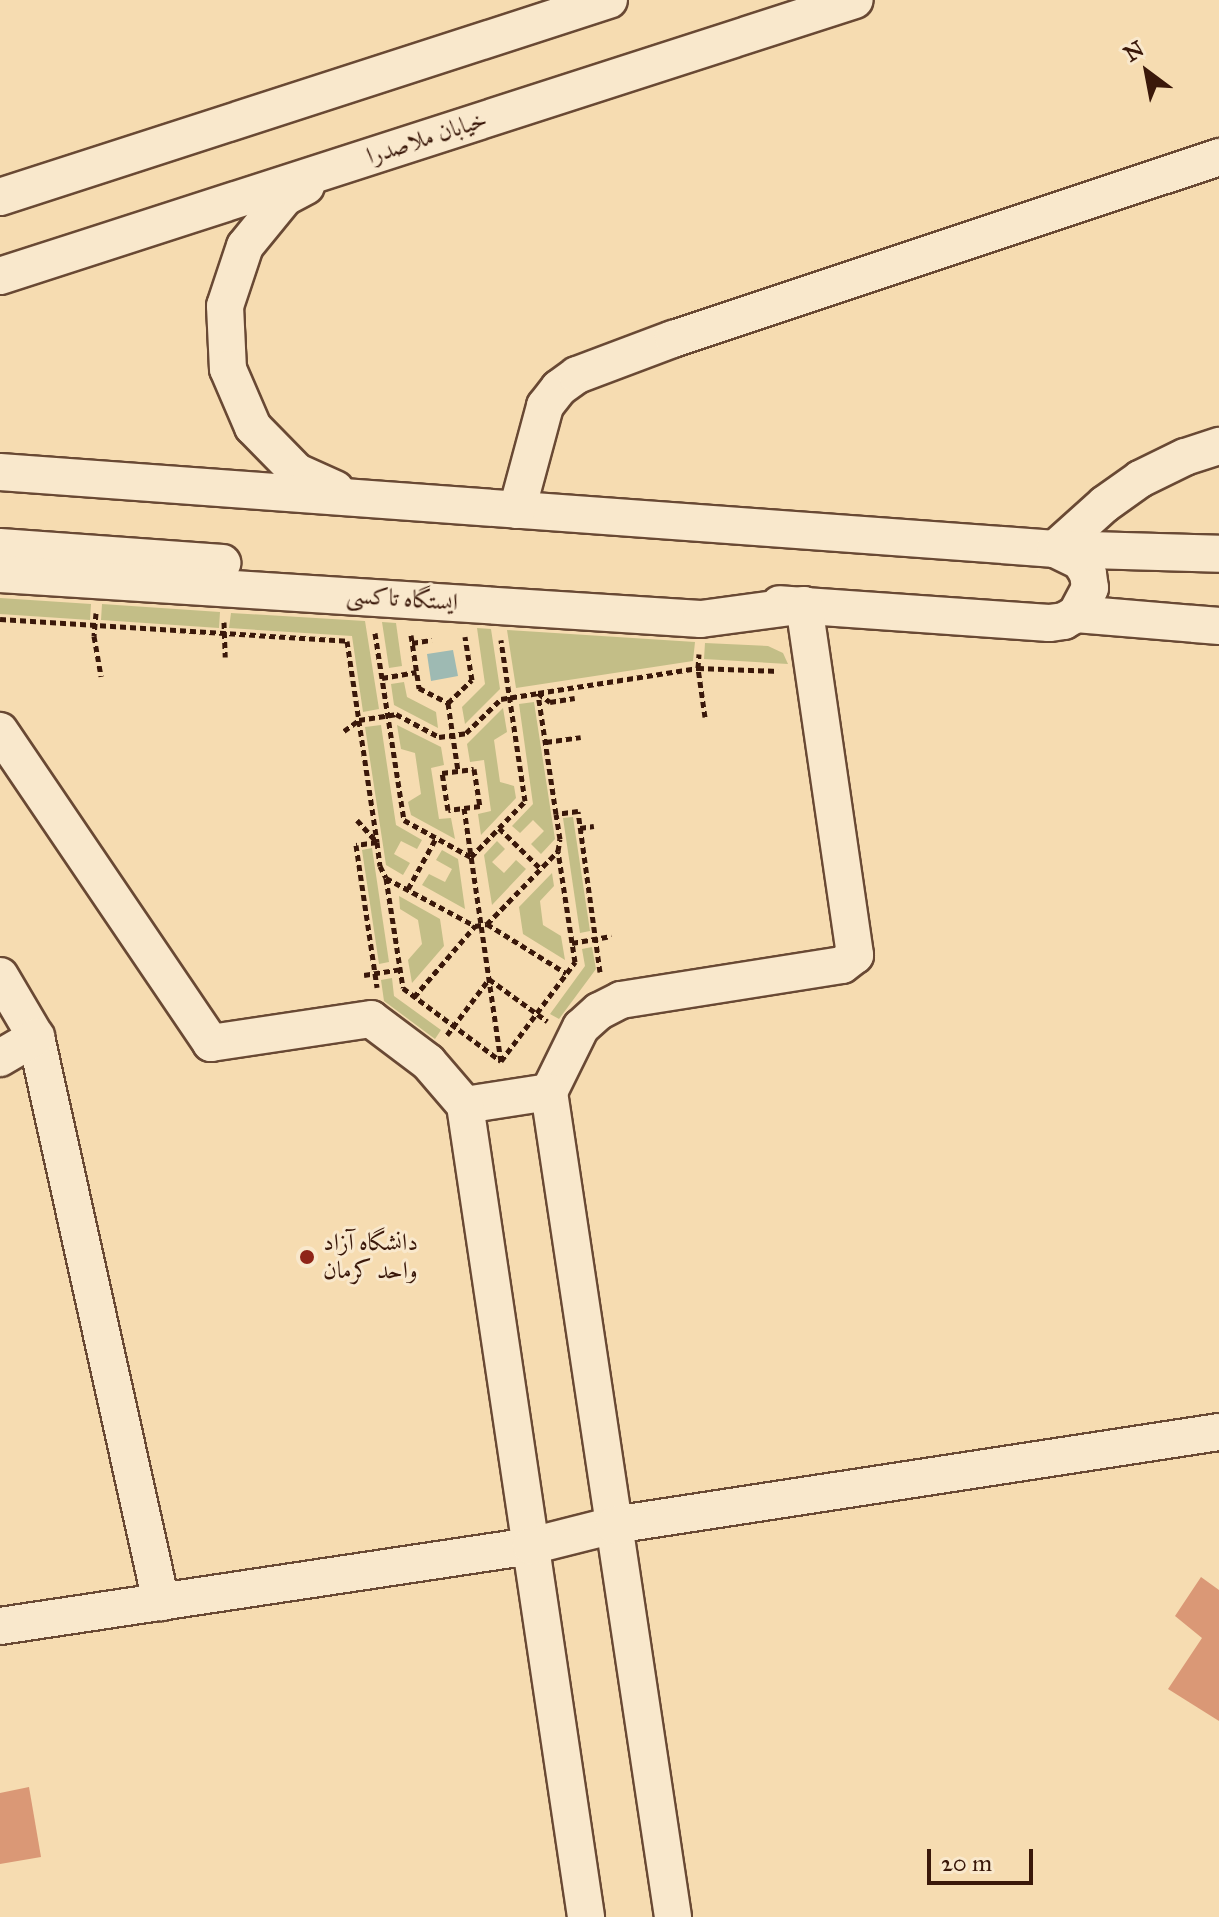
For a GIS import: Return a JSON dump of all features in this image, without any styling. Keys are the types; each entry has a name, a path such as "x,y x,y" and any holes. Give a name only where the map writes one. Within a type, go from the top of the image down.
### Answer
{"street":[{"path":"0,197 532,12 609,0"},
{"name":"خیابان ملاصدرا","path":"0,276 855,0"},
{"path":"517,510 545,406 559,388 577,375 673,339 1219,157"},
{"path":"341,166 285,197 245,246 225,306 228,369 253,427 297,472 354,498"},
{"path":"1055,549 1105,504 1140,479 1185,457 1219,446"},
{"path":"0,472 1055,549 1219,554"},
{"path":"0,547 1049,623 1064,621 1076,614 1090,588 1088,574 1080,561 1055,549"},
{"name":"ایستگاه تاکسی","path":"0,574 701,619 804,605"},
{"path":"673,1917 549,1092 573,1041 599,1011 621,1000 842,965 855,955 804,605"},
{"path":"1076,614 1219,626"},
{"path":"0,731 211,1043 371,1019 428,1062 465,1105 586,1917"},
{"path":"0,977 36,1037 161,1602"},
{"path":"0,1058 36,1037"},
{"path":"465,1105 549,1092"},
{"path":"0,1626 531,1546 614,1525 1219,1432"}],"path":[{"path":"97,598 95,626 101,676"},
{"path":"225,607 225,657"},
{"path":"0,619 347,641 380,866 386,878 403,988 501,1061"},
{"path":"448,703 472,680 463,622"},
{"path":"471,857 525,801 499,624"},
{"path":"410,631 419,688 448,703"},
{"path":"375,632 404,820 471,857"},
{"path":"699,653 705,717"},
{"path":"344,731 359,720 396,714 439,737 466,733 501,699 509,697 698,668 787,672"},
{"path":"382,678 416,672"},
{"path":"538,693 550,702 575,698"},
{"path":"501,1061 575,962 538,693"},
{"path":"448,703 458,771"},
{"path":"546,742 581,737"},
{"path":"474,769 480,806 464,808 448,810 442,773 474,769"},
{"path":"464,808 503,1070"},
{"path":"556,814 578,811 601,970 593,982"},
{"path":"357,820 377,842"},
{"path":"580,828 594,826"},
{"path":"499,828 541,869"},
{"path":"408,889 436,838"},
{"path":"377,842 356,845 377,989"},
{"path":"414,997 481,925 558,851"},
{"path":"386,878 481,925 566,973"},
{"path":"572,943 611,936"},
{"path":"364,975 400,969"},
{"path":"489,979 573,1041"},
{"path":"428,1062 489,979"}],"shaded area":[{"path":"0,598 91,604 90,620 0,614"},
{"path":"102,604 220,612 219,628 101,620"},
{"path":"231,613 365,621 379,709 363,712 352,636 229,628"},
{"path":"382,622 396,623 402,666 389,668"},
{"path":"477,628 491,629 500,689 465,724 462,707 485,684"},
{"path":"507,630 695,642 693,661 516,688"},
{"path":"705,643 768,646 783,653 788,664 704,659"},
{"path":"404,682 407,697 436,712 438,728 394,705 391,684"},
{"path":"534,702 555,839 541,854 531,844 544,831 533,820 520,833 512,826 533,804 519,704"},
{"path":"503,708 507,732 494,740 500,782 514,786 516,798 481,835 478,814 491,811 484,760 470,762 467,744"},
{"path":"381,725 396,825 422,840 417,849 401,841 394,854 410,863 403,875 386,865 365,727"},
{"path":"397,725 441,747 444,765 431,768 439,819 451,818 455,839 411,815 408,802 421,794 415,753 401,749"},
{"path":"573,817 590,931 580,933 563,818"},
{"path":"497,841 505,849 492,862 504,873 516,860 526,869 492,905 484,855"},
{"path":"372,848 389,962 379,964 362,850"},
{"path":"442,850 458,859 465,909 422,885 429,874 445,882 452,869 436,860"},
{"path":"552,873 554,886 540,901 543,925 561,936 565,960 523,934 519,907"},
{"path":"399,896 440,919 444,946 412,983 408,960 422,944 418,920 400,909"},
{"path":"592,947 596,969 559,1019 550,1014 585,966 582,949"},
{"path":"392,978 394,996 441,1030 435,1039 384,1001 381,980"}],"water":[{"path":"453,650 458,676 431,681 427,654"}],"building":[{"path":"1201,1577 1219,1590 1219,1721 1168,1689 1202,1638 1175,1616"},
{"path":"29,1787 41,1857 0,1864 0,1793"}],"place":[{"name":"دانشگاه آزاد واحد کرمان","path":"307,1257"}]}
